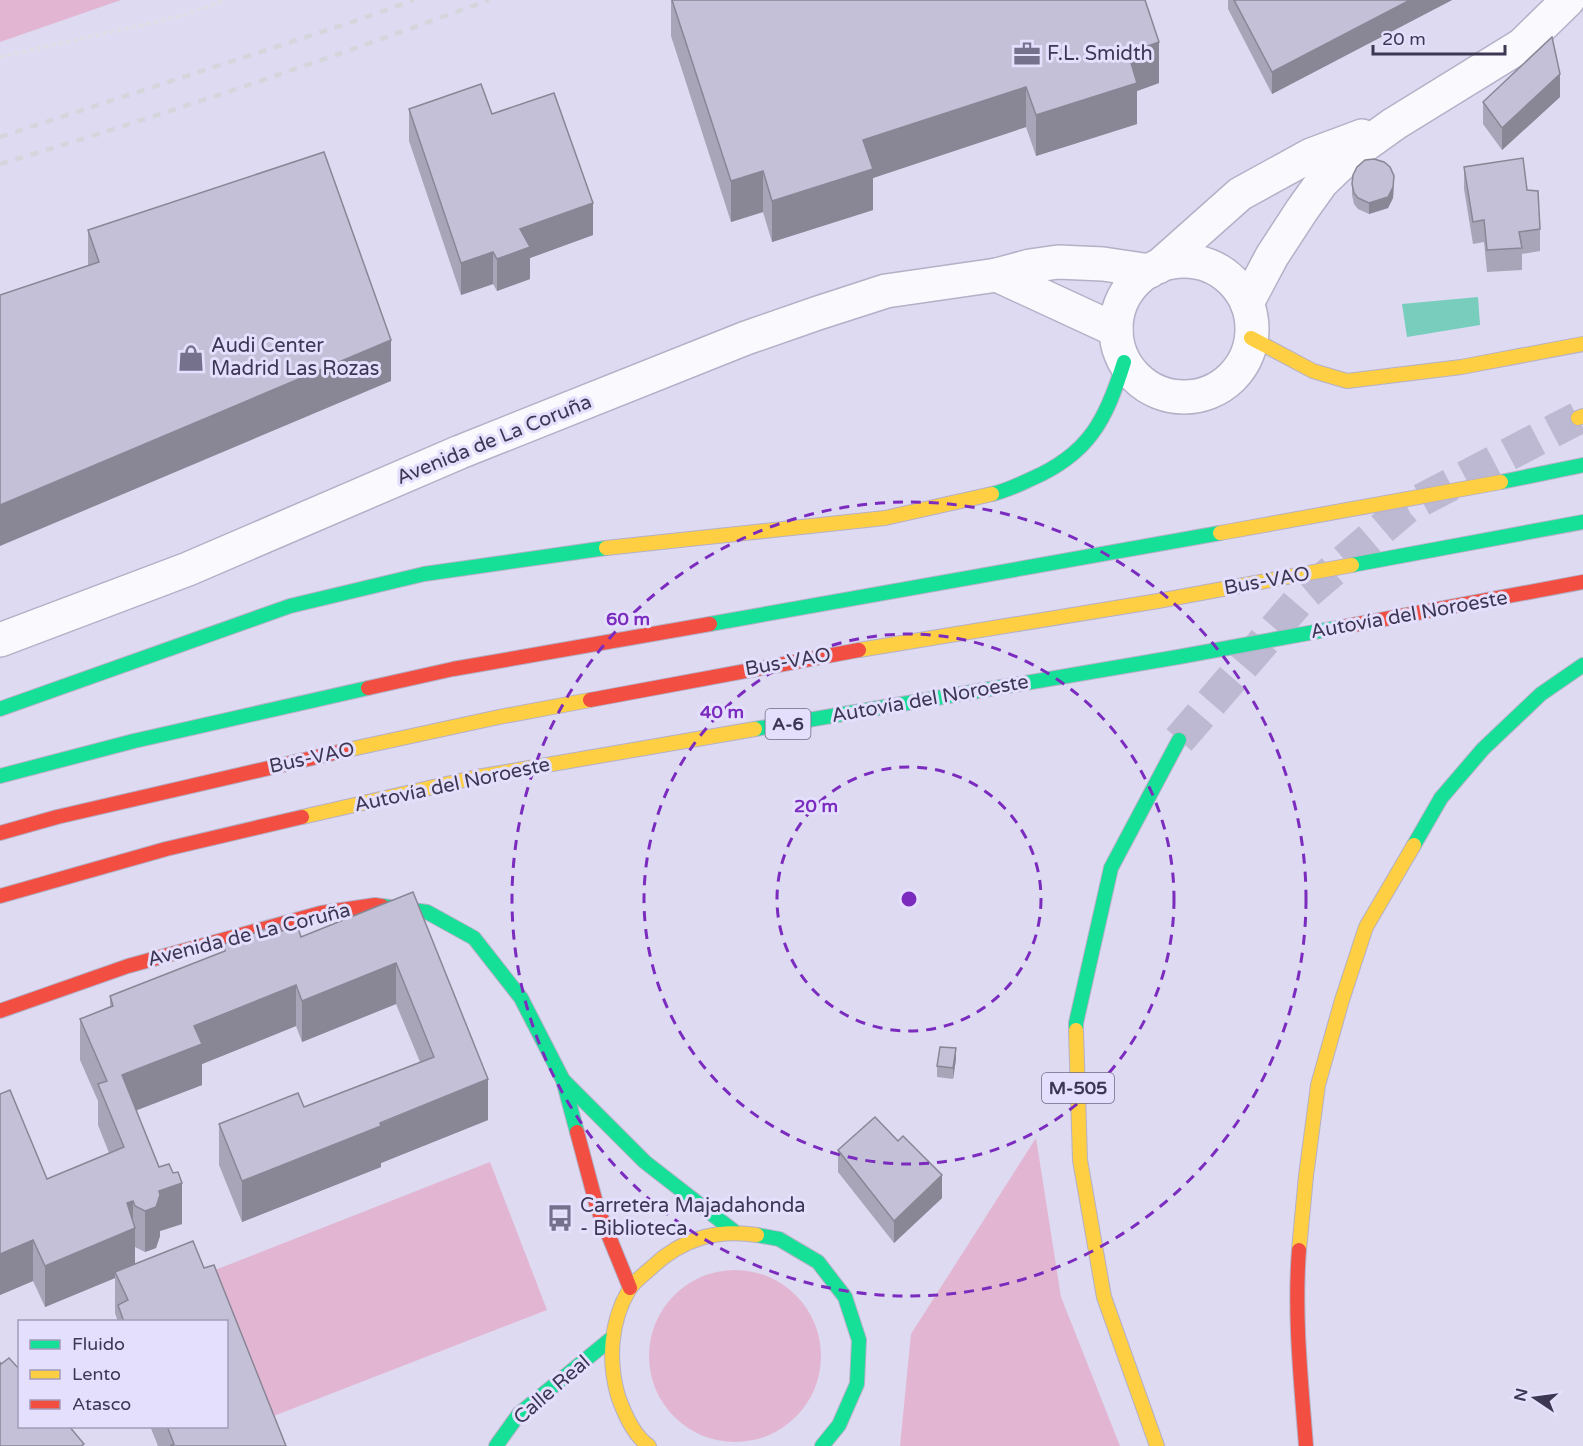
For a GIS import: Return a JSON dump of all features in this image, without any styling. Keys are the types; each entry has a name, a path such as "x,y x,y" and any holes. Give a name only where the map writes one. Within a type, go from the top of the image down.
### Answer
{"main road":[{"path":"1251,338 1313,372 1347,381 1461,367 1583,344"},
{"path":"0,709 290,606 424,574 630,545 885,518 1004,491 1052,470 1076,453 1096,429 1113,397 1124,362"},
{"path":"0,776 134,741 453,669 1168,543 1508,481 1583,465"},
{"name":"Bus-VAO","path":"0,833 57,817 276,765 522,713 832,654 1158,601 1583,522"},
{"name":"Autovía del Noroeste","path":"0,896 166,849 477,777 1178,657 1583,582"},
{"path":"1306,1446 1299,1363 1297,1277 1306,1176 1318,1085 1366,927 1441,798 1483,749 1540,694 1583,665"},
{"name":"M-505","path":"1157,1446 1104,1297 1080,1160 1077,1023 1111,868 1179,740"},
{"name":"Avenida de La Coruña","path":"0,1011 128,966 321,913 375,905 427,912 474,938 521,998 563,1080 597,1206 630,1288"},
{"name":"Avenida de La Coruña","path":"563,1080 645,1162 735,1232"},
{"path":"627,1446 646,1444 623,1411 612,1375 612,1338 621,1306 630,1288 666,1254 699,1237 735,1232 779,1239 818,1262 845,1297 859,1340 857,1384 840,1425 822,1446"},
{"name":"Calle Real","path":"496,1446 519,1414 612,1338"},
{"path":"840,1425 843,1446"}],"street":[{"path":"1247,303 1272,256 1322,183 1348,157 1394,124 1522,45 1568,0"},
{"path":"1154,269 1175,262 1192,262 1210,267 1226,275 1238,288 1247,303 1251,321 1251,338 1244,361 1228,380 1208,393 1184,398 1160,394 1139,381 1124,362 1117,346 1118,312 1124,296 1135,282 1154,269 1240,194 1311,155 1394,124"},
{"name":"Avenida de La Coruña","path":"0,640 188,569 460,452 746,339 886,291 1058,262 1154,269"},
{"path":"997,274 1116,330"}],"path":[{"path":"0,57 181,16 226,0"}],"shaded area":[{"path":"0,0 121,0 0,42"},
{"path":"1478,297 1480,325 1407,337 1402,304"},
{"path":"1036,1138 1061,1297 1120,1446 900,1446 911,1334"},
{"path":"490,1162 547,1310 271,1417 215,1270"},
{"path":"735,1270 768,1277 796,1295 814,1323 821,1356 814,1389 796,1417 768,1435 735,1442 702,1435 674,1417 656,1389 649,1356 656,1323 674,1295 702,1277"}],"building":[{"path":"672,0 1145,0 1159,42 1128,53 1137,83 1036,115 1026,87 863,140 873,169 772,201 763,171 731,181"},
{"path":"1234,0 1410,0 1272,72"},
{"path":"1552,37 1560,74 1502,128 1483,102"},
{"path":"481,84 492,114 554,93 593,203 520,229 530,247 497,259 493,252 461,263 409,109"},
{"name":"Audi Center Madrid Las Rozas","path":"324,152 391,340 0,505 0,295 99,262 88,230"},
{"path":"1523,158 1527,190 1538,191 1540,229 1519,232 1522,248 1487,250 1484,220 1473,222 1464,167"},
{"path":"1374,159 1390,167 1394,176 1393,187 1388,197 1369,203 1358,198 1354,193 1353,175 1357,167 1365,160"},
{"path":"413,892 488,1079 380,1123 381,1126 242,1181 219,1124 298,1093 304,1107 434,1057 396,963 302,1001 296,985 194,1026 202,1044 122,1075 159,1167 169,1164 173,1173 178,1172 182,1183 159,1191 156,1207 145,1211 135,1206 133,1201 127,1203 135,1228 45,1266 33,1240 0,1254 0,1094 10,1090 47,1179 124,1147 98,1084 107,1081 80,1019 113,1006 110,996 225,951 224,944 279,924 282,931 297,925 301,937"},
{"path":"940,1047 956,1048 953,1068 937,1066"},
{"path":"875,1117 898,1141 903,1136 942,1175 894,1221 838,1150"},
{"path":"193,1241 204,1268 214,1265 286,1446 170,1446 174,1444 168,1428 228,1428 228,1320 123,1320 118,1305 128,1300 115,1272"},
{"path":"9,1358 18,1368 18,1428 71,1428 84,1444 81,1446 0,1446 0,1362 1,1364"}],"tunnel":[{"path":"1179,740 1303,596 1406,508 1578,418"}],"railway":[{"path":"0,137 414,0"},
{"path":"0,164 246,86 489,0"}],"traffic: fast":[{"path":"992,494 1012,488 1051,469 1081,446 1102,418 1124,362"},
{"path":"1501,482 1583,465"},
{"path":"1352,565 1583,522"},
{"path":"710,624 1220,533"},
{"path":"0,709 290,606 424,574 606,548"},
{"path":"755,729 1342,627"},
{"path":"1414,845 1441,798 1483,749 1541,694 1583,665"},
{"path":"0,776 134,741 368,688"},
{"path":"1076,1030 1111,868 1179,740"},
{"path":"382,906 427,912 474,938 521,998 563,1080 577,1132"},
{"path":"563,1080 645,1162 735,1232"},
{"path":"757,1235 779,1239 818,1262 845,1297 859,1340 857,1384 839,1425 822,1446"},
{"path":"496,1446 519,1414 612,1338"}],"traffic: slow":[{"path":"1251,338 1313,371 1347,381 1461,367 1583,344"},
{"path":"1578,418 1583,416"},
{"path":"1220,533 1501,482"},
{"path":"606,548 885,518 992,494"},
{"path":"859,650 1158,601 1352,565"},
{"path":"347,750 590,700"},
{"path":"302,817 477,777 755,729"},
{"path":"1299,1250 1318,1085 1342,1000 1366,927 1414,845"},
{"path":"1076,1030 1080,1160 1104,1297 1157,1446"},
{"path":"649,1446 630,1424 620,1403 615,1383 613,1342 623,1302 631,1287 675,1249 713,1235 757,1235"}],"traffic: jam":[{"path":"1342,627 1583,582"},
{"path":"368,688 453,669 710,624"},
{"path":"590,700 859,650"},
{"path":"0,833 57,817 347,750"},
{"path":"0,896 166,849 302,817"},
{"path":"0,1011 128,966 321,913 382,906"},
{"path":"577,1132 597,1207 630,1288"},
{"path":"1299,1250 1298,1323 1306,1446"}],"place":[{"name":"F.L. Smidth","path":"1027,54"},
{"name":"Audi Center Madrid Las Rozas","path":"191,358"},
{"name":"Carretera Majadahonda - Biblioteca","path":"560,1218"}]}
